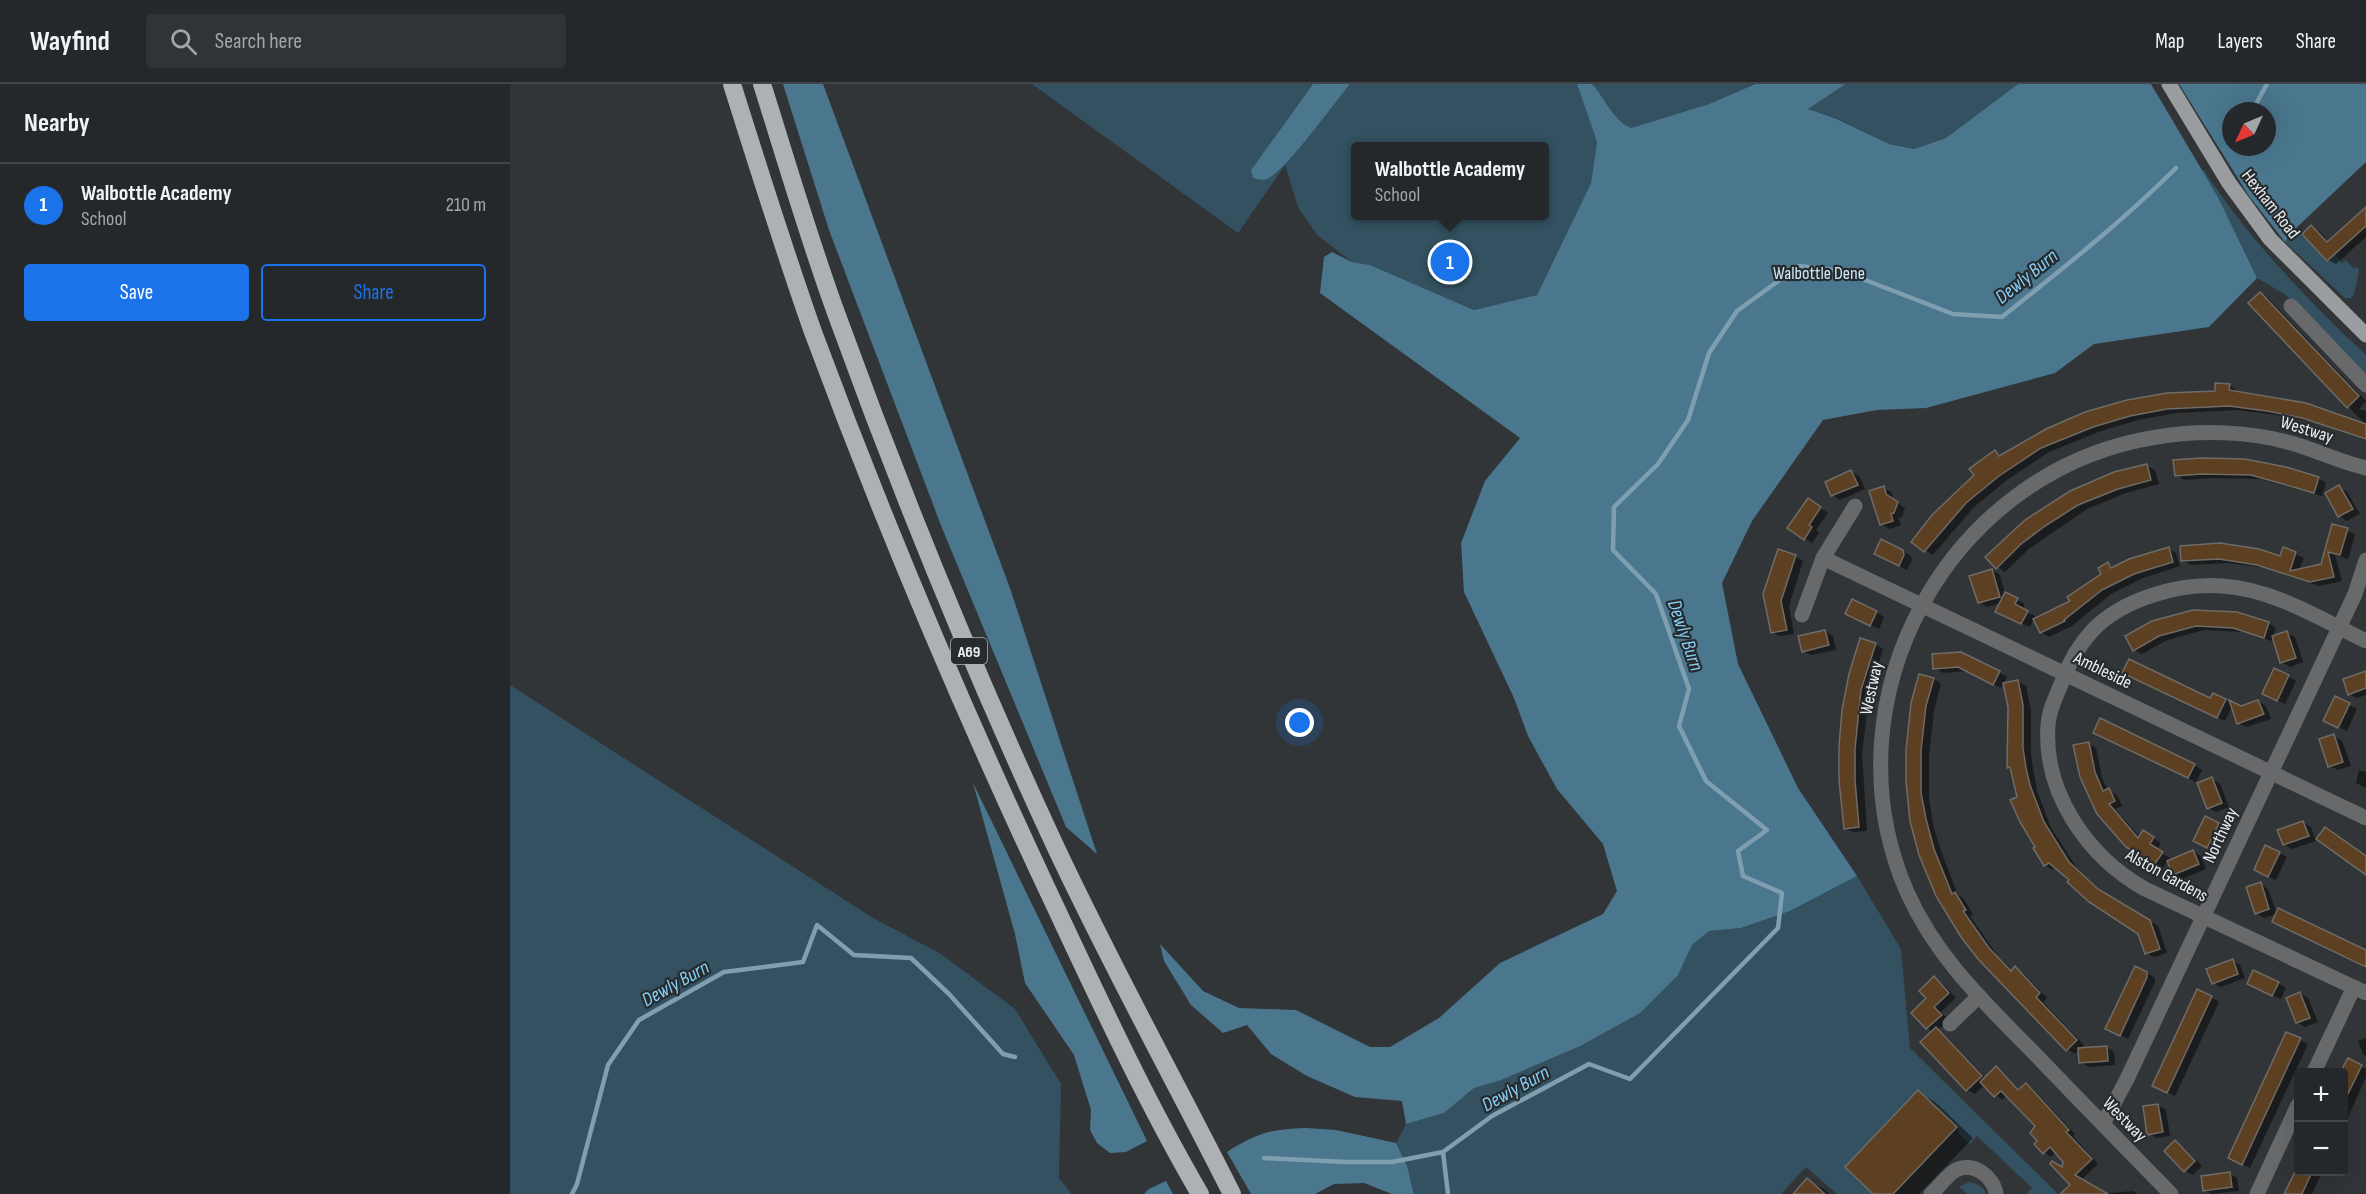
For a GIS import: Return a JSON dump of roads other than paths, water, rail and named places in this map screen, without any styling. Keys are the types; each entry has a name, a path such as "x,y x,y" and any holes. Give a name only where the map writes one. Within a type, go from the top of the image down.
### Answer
{"highway":[{"name":"A69","path":"732,84 813,329 884,518 949,673 1115,1033 1198,1192"},
{"name":"A69","path":"762,84 838,319 910,508 973,662 1052,838 1141,1020 1232,1194"}],"main road":[{"name":"Hexham Road","path":"2169,84 2229,183 2270,239 2365,331"}],"street":[{"path":"2291,306 2366,385"},
{"name":"Westway","path":"2171,1194 1960,978 1932,939 1908,893 1896,862 1882,801 1880,774 1884,711 1900,650 1922,605 1951,559 1968,538 2008,501 2059,469 2122,445 2157,437 2228,433 2290,443 2366,468"},
{"path":"1802,615 1823,558 1855,506"},
{"name":"Ambleside","path":"1823,558 2366,818"},
{"name":"Northway","path":"2103,1124 2127,1079 2360,583 2366,560"},
{"name":"Alston Gardens","path":"2360,990 2203,918 2124,878 2108,864 2079,831 2058,789 2048,747 2048,724 2052,705 2079,646 2100,624 2132,604 2155,594 2181,587 2223,586 2253,591 2285,602 2366,641"},
{"path":"2316,1068 2360,990"},
{"path":"1950,1024 1978,996"},
{"path":"2257,1194 2294,1114"},
{"path":"1931,1194 1956,1170 1968,1167 1988,1177 1996,1194"}],"waterway":[{"path":"2257,102 2267,84"},
{"name":"Dewly Burn","path":"1264,1158 1392,1162 1443,1152 1492,1116 1589,1064 1630,1079 1778,928 1782,893 1743,876 1738,851 1767,830 1706,781 1679,726 1689,689 1656,594 1613,550 1614,507 1658,464 1688,420 1709,353 1737,311 1799,266 1842,271 1953,314 2002,317 2113,226 2176,168"},
{"name":"Dewly Burn","path":"572,1194 577,1184 608,1065 639,1020 724,972 803,962 817,925 854,955 911,958 949,994 1003,1054 1015,1057"},
{"path":"1443,1152 1448,1194"}],"place":[{"name":"Walbottle Academy","path":"1450,262"}],"park label":[{"name":"Walbottle Dene","path":"1819,273"}]}
